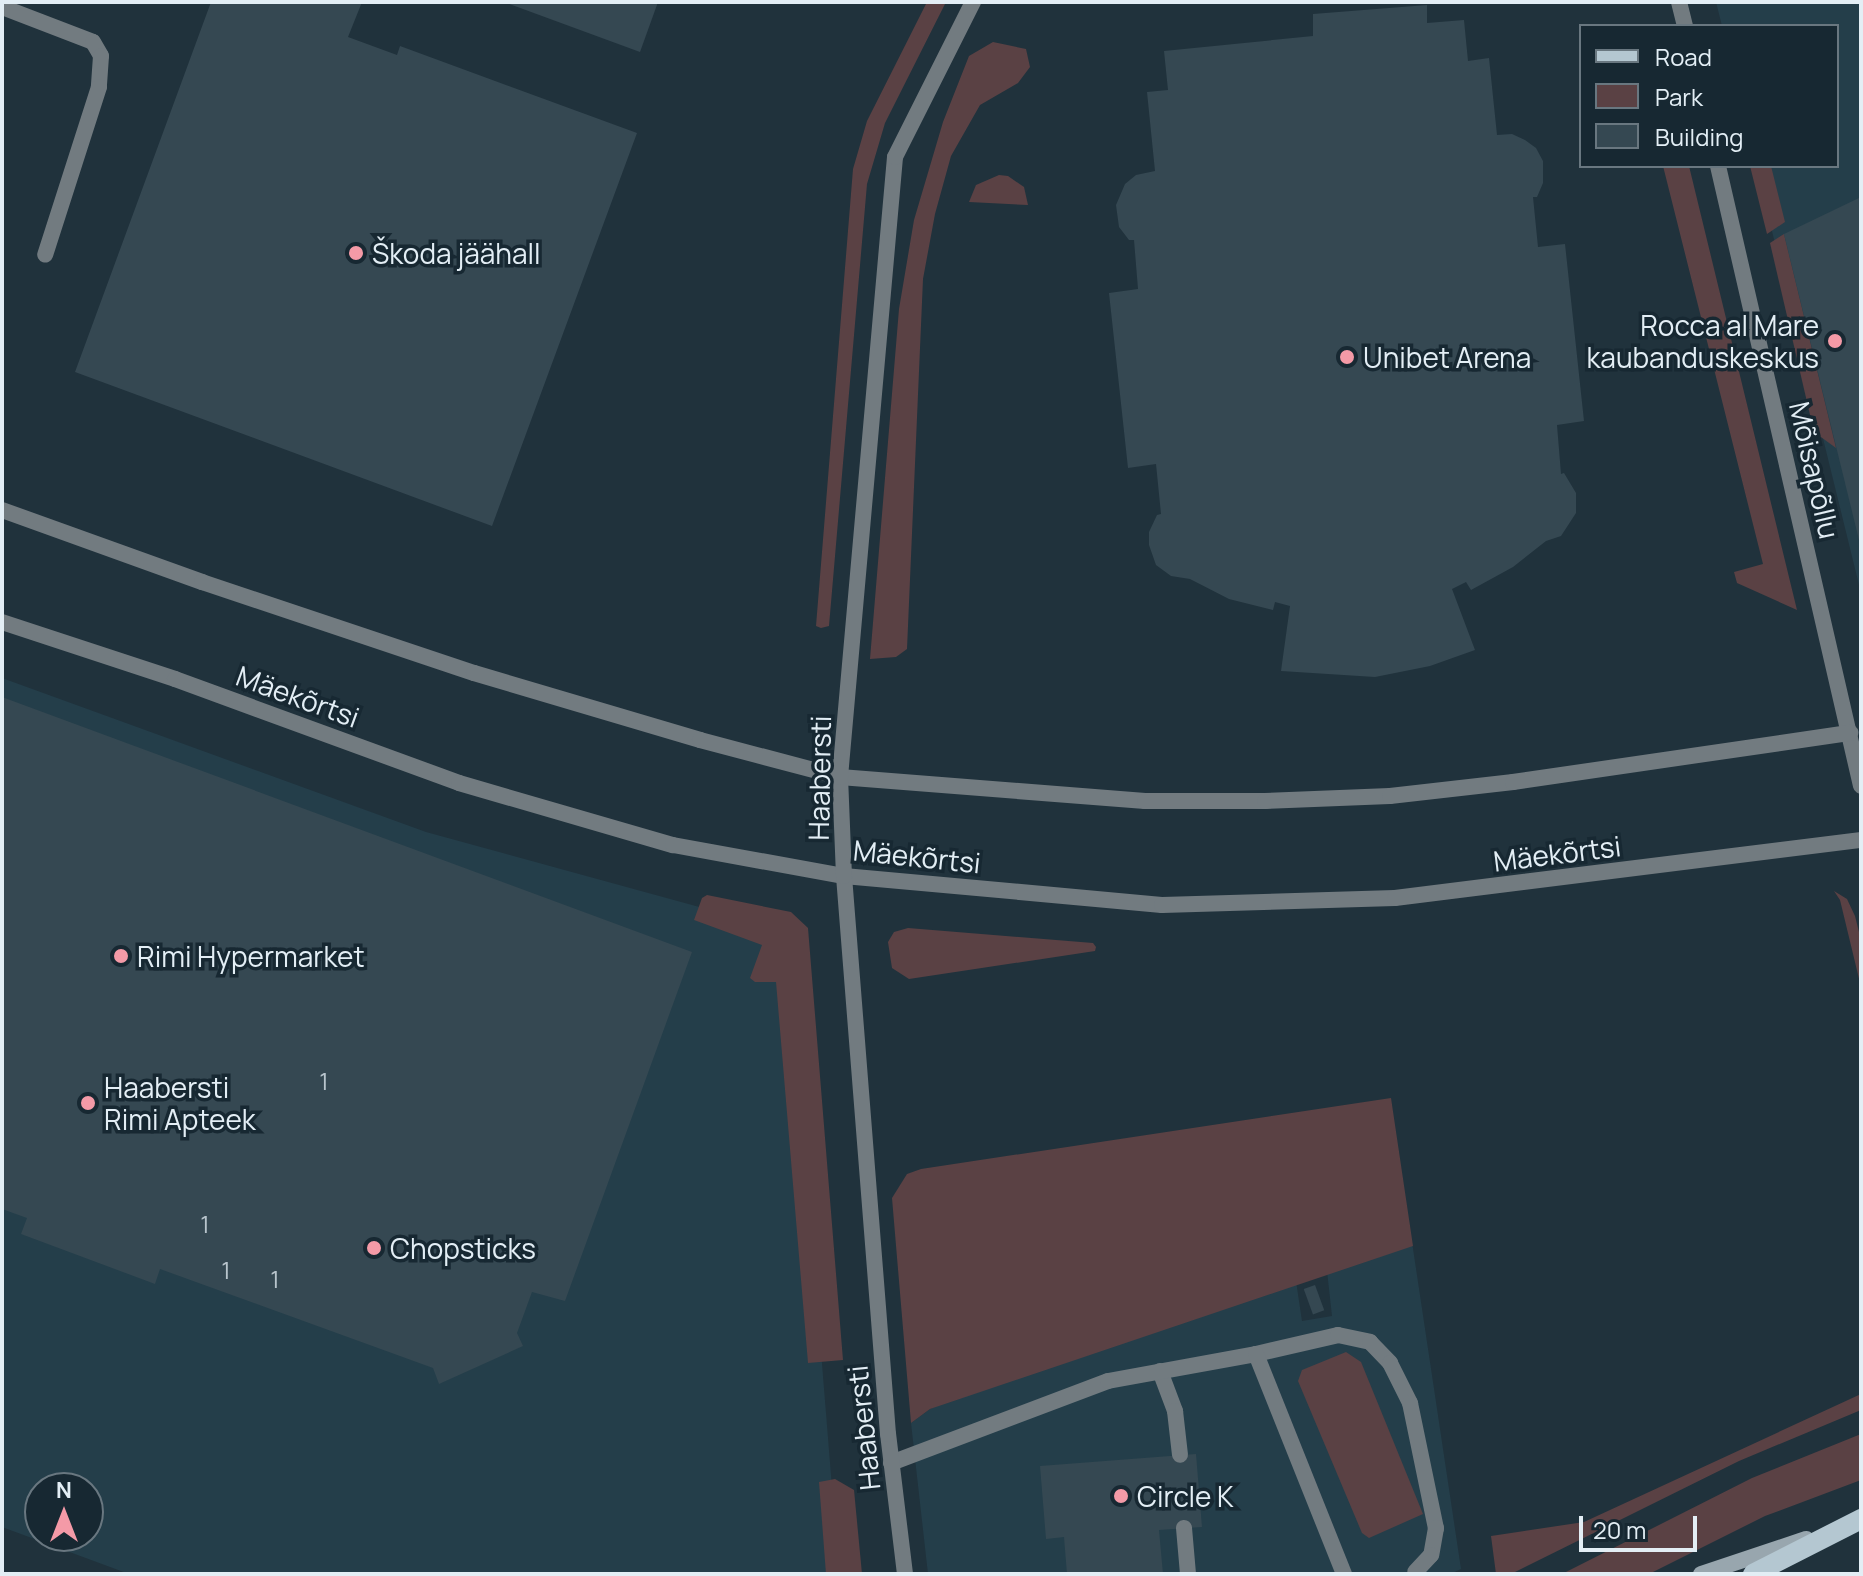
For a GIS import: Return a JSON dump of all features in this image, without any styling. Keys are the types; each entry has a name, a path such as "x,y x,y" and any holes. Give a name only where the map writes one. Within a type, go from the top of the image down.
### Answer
{"main road":[{"path":"1753,1574 1861,1519"},
{"path":"1701,1574 1842,1528"},
{"path":"1784,1574 1842,1528"}],"street":[{"name":"Haabersti","path":"905,1574 891,1463 844,876 840,777 895,157 973,2"},
{"path":"1679,2 1684,24"},
{"path":"2,7 93,42 101,56 99,87 45,255"},
{"name":"Mõisapõllu","path":"1718,168 1861,786"},
{"path":"2,510 202,582 474,673 700,740 840,777 1145,801 1281,801 1390,796 1513,782 1850,733"},
{"name":"Mäekõrtsi","path":"2,622 175,679 474,788 673,845 844,876 1162,905 1395,898 1861,840"},
{"path":"891,1463 1108,1381 1256,1354 1338,1335 1370,1342 1390,1363 1410,1403 1436,1528 1431,1555 1414,1573"},
{"path":"1256,1354 1344,1574"},
{"path":"1160,1371 1175,1411 1180,1455"},
{"path":"1184,1528 1188,1574"}],"shaded area":[{"path":"1716,2 1861,2 1861,593 1756,168 1839,168 1839,24 1722,24"},
{"path":"2,678 426,832 787,931 839,1574 129,1574 70,1552 104,1552 104,1472 24,1472 24,1535 2,1527"},
{"path":"1412,1242 1461,1569 1450,1574 928,1574 911,1423 930,1409 1001,1378 1296,1281 1302,1321 1332,1316 1327,1271"}],"green space":[{"path":"927,2 946,2 885,123 867,184 829,626 821,628 816,626 853,169 867,121"},
{"path":"993,42 1026,49 1030,67 1018,83 980,105 951,156 935,214 923,279 907,649 896,657 870,659 899,309 914,220 943,122 969,56"},
{"path":"1664,168 1689,168 1797,610 1737,583 1734,572 1763,564"},
{"path":"1750,168 1772,168 1785,222 1767,234"},
{"path":"999,175 1008,176 1024,187 1028,205 969,202 976,185"},
{"path":"1784,234 1836,448 1814,432 1770,243"},
{"path":"1834,891 1847,899 1855,916 1861,940 1861,987 1840,900"},
{"path":"707,895 791,912 808,928 843,1360 808,1363 776,982 755,982 750,978 762,945 694,920 702,898"},
{"path":"908,928 1093,943 1096,947 1095,951 909,979 892,968 888,942 894,932"},
{"path":"1391,1098 1413,1246 930,1409 911,1423 892,1198 907,1174 921,1169"},
{"path":"1346,1352 1361,1362 1423,1514 1369,1538 1362,1533 1298,1381 1302,1370"},
{"path":"1861,1394 1861,1410 1739,1461 1511,1574 1496,1574 1491,1536 1584,1522"},
{"path":"1861,1434 1861,1480 1765,1516 1649,1574 1562,1574 1752,1478"},
{"path":"835,1479 854,1490 862,1574 826,1574 819,1482"}],"building":[{"name":"Škoda jäähall","path":"211,2 362,2 348,37 397,55 400,46 637,133 492,526 75,372"},
{"path":"504,2 658,2 640,52"},
{"name":"Unibet Arena","path":"1427,5 1427,23 1464,20 1468,61 1489,58 1497,135 1512,134 1525,140 1536,148 1543,161 1543,183 1537,197 1533,197 1538,247 1565,244 1584,421 1557,425 1561,474 1564,473 1576,493 1576,513 1561,536 1546,541 1513,567 1471,590 1466,582 1452,589 1475,650 1430,666 1375,677 1281,671 1290,606 1275,602 1273,610 1229,599 1190,579 1171,576 1156,565 1149,545 1149,532 1157,515 1161,514 1156,464 1128,468 1109,293 1138,289 1134,240 1129,240 1119,227 1116,205 1125,184 1136,175 1155,171 1147,92 1168,90 1164,51 1313,36 1313,14"},
{"name":"Rocca al Mare kaubanduskeskus","path":"1861,197 1861,544 1860,544 1784,234"},
{"path":"2,697 692,952 565,1301 532,1292 517,1333 523,1346 439,1384 433,1368 160,1269 155,1284 21,1234 27,1218 2,1209"},
{"path":"1315,1285 1324,1310 1313,1314 1304,1289"},
{"name":"Circle K","path":"1196,1454 1202,1527 1159,1530 1163,1574 1067,1574 1064,1537 1046,1539 1040,1466"}],"place":[{"name":"Škoda jäähall","path":"356,253"},
{"name":"Rocca al Mare kaubanduskeskus","path":"1835,341"},
{"name":"Unibet Arena","path":"1347,357"},
{"name":"Rimi Hypermarket","path":"121,956"},
{"name":"Haabersti Rimi Apteek","path":"88,1103"},
{"name":"Chopsticks","path":"374,1248"},
{"name":"Circle K","path":"1121,1496"}]}
